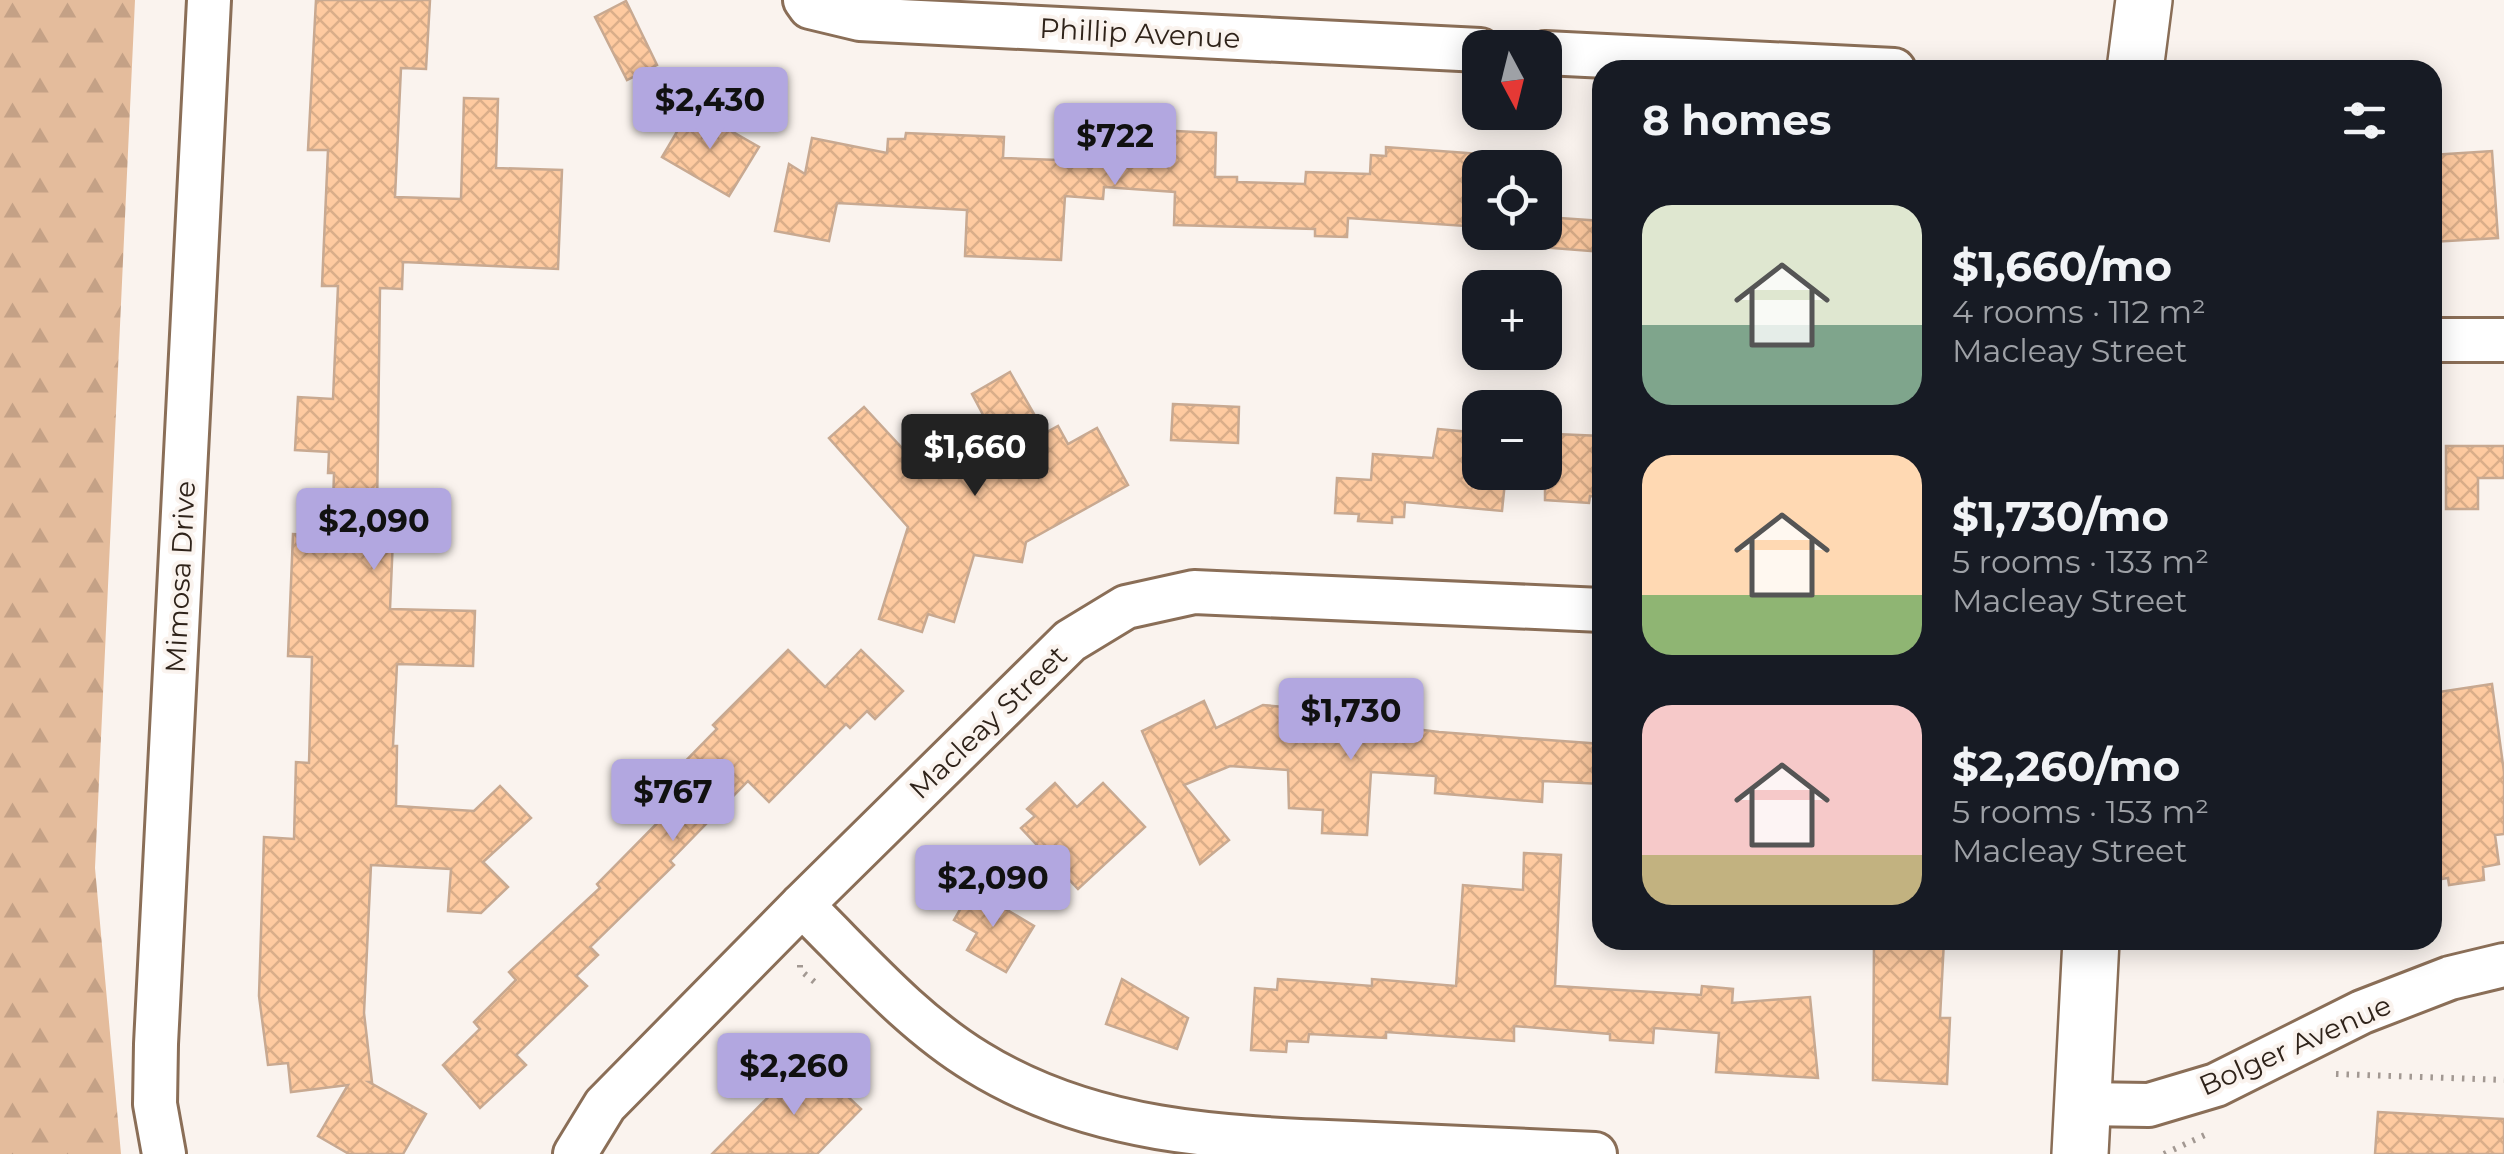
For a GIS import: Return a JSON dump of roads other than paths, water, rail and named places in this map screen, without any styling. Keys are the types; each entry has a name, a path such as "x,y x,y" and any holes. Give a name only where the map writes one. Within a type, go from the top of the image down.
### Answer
{"street":[{"name":"Mimosa Drive","path":"164,1154 155,1104 156,1044 209,0"},
{"name":"Phillip Avenue","path":"804,0 810,7 860,20 1462,49"},
{"path":"2136,60 2144,0"},
{"path":"1562,54 1689,60"},
{"path":"2442,340 2504,340"},
{"name":"Macleay Street","path":"575,1154 604,1105 802,905 1070,641 1126,607 1194,592 1592,610"},
{"path":"802,905 919,1018 977,1062 1043,1094 1119,1122 1206,1137 1595,1154"},
{"path":"2082,1129 2091,950"},
{"name":"Bolger Avenue","path":"2082,1129 2216,1085 2362,1012 2450,978 2504,965"}]}
